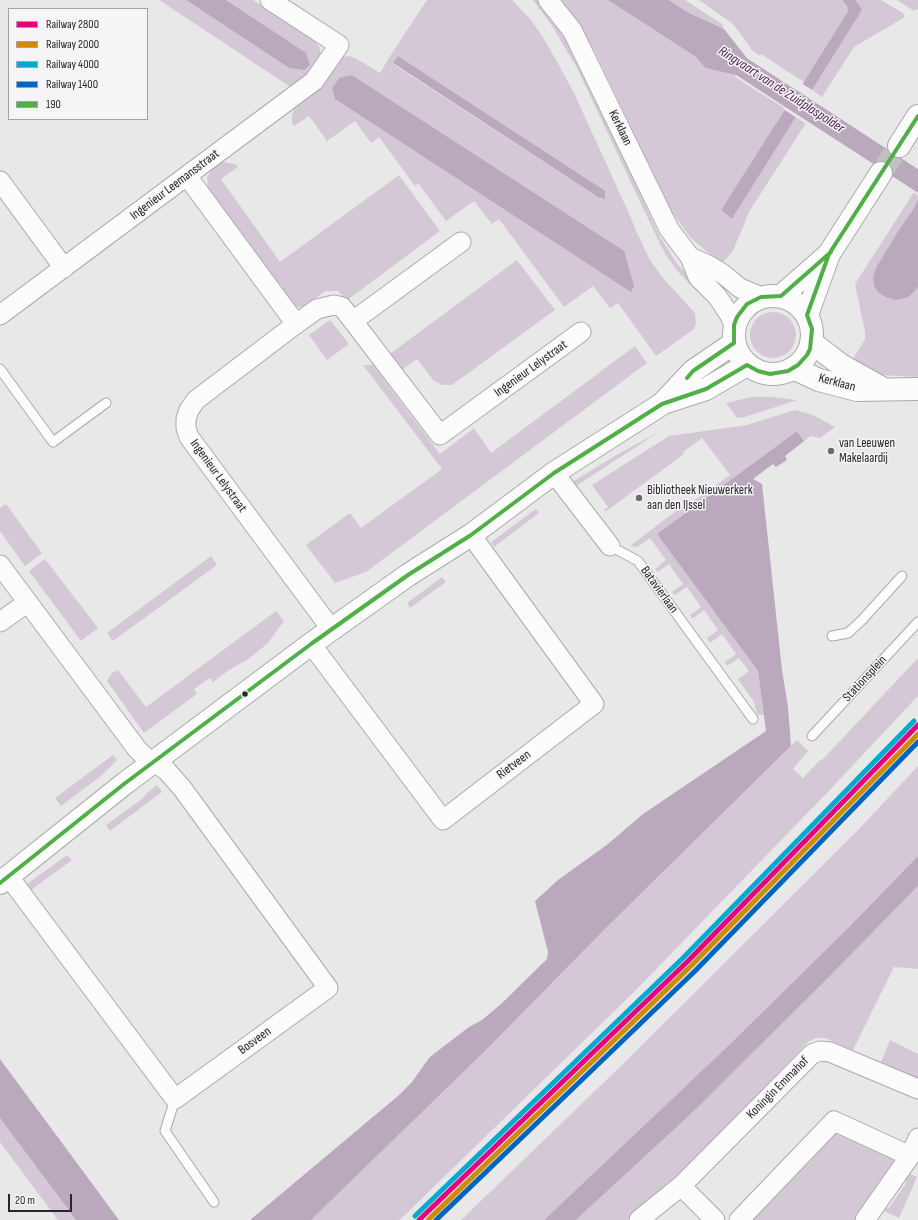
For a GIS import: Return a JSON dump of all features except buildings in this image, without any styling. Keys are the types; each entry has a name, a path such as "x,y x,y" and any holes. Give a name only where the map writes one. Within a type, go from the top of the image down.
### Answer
{"street":[{"name":"Ingenieur Leemansstraat","path":"0,315 314,81 340,45 270,0"},
{"name":"Kerklaan","path":"548,0 572,30 669,229 690,257 698,278 717,296 729,314 734,334"},
{"path":"899,146 918,116"},
{"path":"807,315 829,254 881,173"},
{"path":"187,176 296,324"},
{"path":"0,181 64,268"},
{"path":"353,321 462,242"},
{"path":"175,1099 4,880 124,784 311,644 408,575 471,535 554,473 662,404 693,371 734,334 741,310 747,304 771,296 829,254"},
{"name":"Kerklaan","path":"690,257 723,274 740,288 771,296"},
{"path":"734,334 741,359 758,371 770,374 782,373 798,365 807,355 811,342 812,328 807,315 796,303 771,296"},
{"name":"Ingenieur Lelystraat","path":"332,630 190,437 186,428 186,419 196,400 317,309 334,305 342,307 440,435 582,332"},
{"name":"Kerklaan","path":"811,342 841,365 883,389"},
{"path":"662,404 706,390 748,365"},
{"name":"Kerklaan","path":"793,368 819,380 857,390 918,388"},
{"name":"Batavierlaan","path":"554,473 610,546"},
{"name":"Rietveen","path":"311,644 443,820 594,704 471,535"},
{"path":"0,565 137,749 153,762"},
{"path":"0,622 28,602"},
{"name":"Bosveen","path":"153,762 166,770 182,788 328,988 175,1099"},
{"name":"Koningin Emmahof","path":"639,1220 681,1186 812,1054 820,1051 830,1052 918,1089"},
{"path":"739,1220 834,1121 910,1156"},
{"path":"865,1220 910,1156 918,1138"},
{"path":"681,1186 715,1220"}],"lane":[{"path":"0,369 53,442 106,403"},
{"name":"Batavierlaan","path":"610,546 638,561 753,719"},
{"path":"832,636 848,633 862,620 902,576"},
{"name":"Stationsplein","path":"812,736 918,622"},
{"path":"175,1099 165,1131 214,1202"}],"shaded area":[{"path":"159,0 186,0 289,68 305,53 226,0 253,0 314,40 320,48 320,59 315,68 292,88"},
{"path":"427,0 512,0 531,20 555,58 575,95 650,260 662,277 695,313 696,324 694,329 656,356 618,303 610,308 593,286 564,307 499,219 492,224 474,201 446,221 418,183 415,186 379,137 371,143 355,121 327,141 309,116 294,126 292,123 292,114 295,108 309,96 340,57 348,56 355,58 380,73","holes":["398,56 601,188 598,197 393,64","352,75 623,251 631,291 335,99 332,88"]},
{"path":"533,0 537,0 544,7 567,41 610,128 660,237 678,265 700,288 697,291 680,274 667,257 577,68 552,26"},
{"path":"561,0 608,0 696,57 705,68 736,75 787,108 721,210 732,219 796,116 806,123 749,212 733,251 721,264 691,238 672,213 595,52 583,31"},
{"path":"669,0 685,0 722,24 724,29 687,12"},
{"path":"699,0 842,0 847,6 848,11 804,82 761,54 760,56 753,51 733,24"},
{"path":"855,0 881,0 903,13 905,17 854,47 822,97 812,90 859,15 861,9"},
{"path":"897,0 918,0 918,9 914,11"},
{"path":"221,162 235,164 238,167 221,179 280,262 399,175 440,231 346,301 338,291 325,291 304,307 295,307 213,197 208,188 207,177 214,167"},
{"path":"914,192 918,195 918,199 914,208 899,230 909,297 918,287 918,377 881,375 850,364 865,339 865,332 855,284"},
{"path":"517,260 555,310 452,385 442,385 433,380 417,359 399,372 387,356"},
{"path":"768,312 778,312 786,316 792,322 796,330 796,340 792,348 786,354 778,358 768,358 760,354 754,348 750,340 750,330 754,322 760,316"},
{"path":"330,320 349,344 327,360 309,335"},
{"path":"635,346 647,363 366,572 335,583 306,545 350,513 361,528 442,469 363,365 373,365 440,454 474,428 491,453"},
{"path":"751,397 772,397 797,400 745,417 737,418 726,403"},
{"path":"795,410 813,415 835,427 820,438 811,436 804,441 797,431 657,534 758,671 764,715 757,715 754,702 738,679 749,671 739,658 727,666 725,662 736,654 722,634 710,643 707,638 718,630 704,610 692,619 690,615 701,607 687,587 675,595 672,592 683,584 669,564 658,572 655,569 666,560 650,538 637,547 630,546 685,504 687,506 730,475 702,438 683,452 684,454 605,512 604,510 608,507 592,485 669,436 747,425"},
{"path":"659,432 576,486 574,481 618,454"},
{"path":"6,504 42,553 25,566 0,531 0,508"},
{"path":"536,509 539,513 494,547 491,542"},
{"path":"211,556 217,565 113,641 107,633"},
{"path":"45,559 98,628 81,641 29,571"},
{"path":"442,577 446,582 410,608 407,603"},
{"path":"276,611 284,621 267,644 247,660 229,670 213,682 210,678 194,689 197,694 144,733 107,681 112,673 118,670 146,707"},
{"path":"918,658 918,696 824,796 635,991 406,1214 399,1220 311,1220 484,1052 607,927 797,740 808,751 793,769 803,778 819,761 823,759"},
{"path":"113,755 117,760 101,776 61,806 55,798"},
{"path":"918,766 918,856 848,928 728,1046 544,1220 461,1220 625,1062 859,829"},
{"path":"157,785 162,792 110,831 106,825 142,799"},
{"path":"67,855 72,860 31,890 27,884"},
{"path":"918,886 918,969 894,967 853,1050 825,1038 816,1038 808,1042 659,1196 628,1220 576,1220 694,1111"},
{"path":"890,1040 918,1054 918,1078 881,1062"},
{"path":"0,1118 76,1220 58,1220 0,1142"},
{"path":"835,1124 900,1155 855,1220 742,1220"},
{"path":"906,1172 917,1177 899,1218 880,1209 889,1208 906,1183 904,1175"}],"water":[{"path":"186,0 226,0 306,53 310,65 304,70 289,68"},
{"name":"Ringvaart van de Zuidplaspolder","path":"608,0 669,0 687,12 724,29 747,58 796,90 802,85 848,11 847,6 842,0 855,0 862,9 812,90 809,98 918,169 918,193 797,115 732,219 721,210 786,108 736,75 705,68 696,57"},
{"path":"398,56 601,188 605,191 605,199 598,197 393,63"},
{"path":"352,75 624,251 634,286 631,292 335,99 332,88 339,78"},
{"path":"918,199 918,287 909,297 896,300 886,297 878,292 874,286 873,278 876,268 914,208"},
{"path":"797,431 804,441 785,456 787,460 776,467 773,464 753,479 762,484 782,670 788,707 791,746 607,927 484,1052 311,1220 250,1220 398,1096 412,1082 429,1058 469,1027 482,1020 501,1004 547,959 548,952 535,901 558,880 608,844 643,814 766,731 758,671 657,534"},
{"path":"918,856 918,886 694,1111 576,1220 544,1220 728,1046 848,928"},
{"path":"0,1059 119,1220 76,1220 0,1118"}],"pier":[{"path":"749,56 796,87 801,83 814,91 811,97 918,166 918,169 747,58"},
{"path":"736,75 918,193 918,195 783,109 784,108 735,77"}],"tunnel":[{"path":"881,173 899,146"}],"rail line":[{"name":"4000","path":"415,1216 683,958 914,721"},
{"name":"2800","path":"419,1220 687,962 918,725"},
{"name":"2000","path":"428,1220 691,966 918,734"},
{"name":"1400","path":"436,1220 695,971 918,742"}],"transit line":[{"name":"190","path":"0,883 124,784 311,644 408,575 471,535 554,473 662,404 706,389 747,365 758,371 770,374 788,371 798,365 810,349 812,329 807,315 829,254 918,116"},
{"name":"190","path":"687,378 693,371 734,343 734,325 737,317 747,304 761,297 781,296 831,252"}],"place":[{"name":"van Leeuwen Makelaardij","path":"831,451"},
{"name":"Bibliotheek Nieuwerkerk aan den IJssel","path":"639,498"}]}
